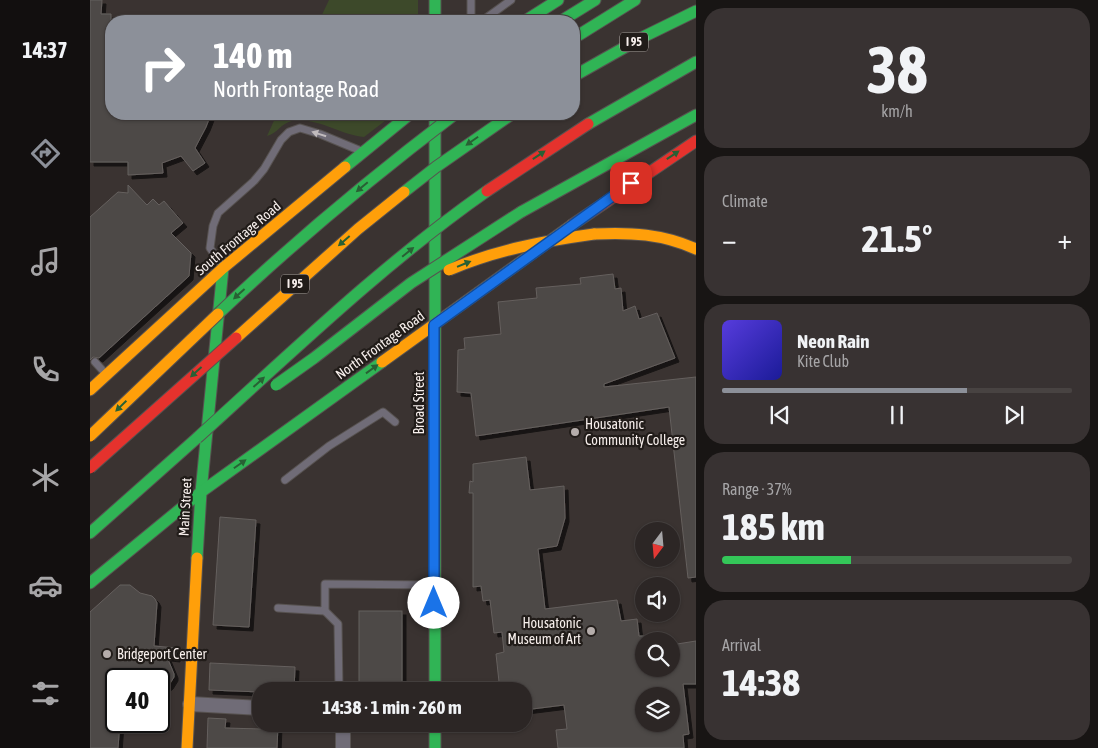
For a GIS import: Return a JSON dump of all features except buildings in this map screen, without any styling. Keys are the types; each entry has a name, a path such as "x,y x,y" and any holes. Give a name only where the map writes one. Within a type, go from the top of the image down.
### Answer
{"main road":[{"path":"435,0 435,15"},
{"path":"534,15 558,0"},
{"path":"571,15 595,0"},
{"path":"580,34 635,0"},
{"name":"I 95","path":"580,73 643,37 696,11"},
{"path":"90,534 370,283 422,240 502,180 588,124 696,62"},
{"path":"588,124 687,80"},
{"path":"197,438 314,358 360,321 430,270 521,212 696,115"},
{"name":"South Frontage Road","path":"90,390 223,268 403,120"},
{"name":"Broad Street","path":"435,120 435,682"},
{"path":"90,436 230,303 438,120"},
{"path":"378,173 447,120"},
{"name":"I 95","path":"90,468 358,229 436,167 503,120"},
{"name":"North Frontage Road","path":"90,583 201,492 602,203 696,141"},
{"path":"360,321 419,286 471,262 526,245 594,234 624,232 647,233 672,239 696,249"},
{"name":"Main Street","path":"187,748 201,492 223,268"},
{"path":"435,732 435,748"}],"street":[{"path":"190,704 252,707"},
{"path":"343,732 343,748"}],"lane":[{"path":"471,0 471,15"},
{"path":"490,15 511,0"},
{"path":"223,268 210,248 213,226 218,213 254,181 264,169 281,140 290,132 300,128 364,152"},
{"path":"95,362 107,375"},
{"path":"285,480 329,446 383,412 395,422"},
{"path":"339,682 338,624 325,610 325,584 434,585"},
{"path":"278,608 325,610"}],"green space":[{"path":"329,0 418,0 418,15 322,15"},
{"path":"274,120 301,120 288,122 267,136"},
{"path":"301,120 386,120 364,137 355,136 310,121"}],"traffic: fast":[{"path":"435,0 435,15"},
{"path":"534,15 558,0"},
{"path":"571,15 595,0"},
{"path":"580,34 635,0"},
{"path":"580,73 643,37 696,11"},
{"path":"588,124 696,62"},
{"path":"521,212 696,115"},
{"path":"345,167 403,120"},
{"path":"435,120 435,682"},
{"path":"218,314 334,211 447,120"},
{"path":"404,192 503,120"},
{"path":"197,438 374,279 411,248 487,191"},
{"path":"276,385 411,283 521,212"},
{"path":"197,558 201,492 223,268"},
{"path":"90,583 201,492 382,362"},
{"path":"90,533 197,438"},
{"path":"435,732 435,748"}],"traffic: slow":[{"path":"90,390 223,268 345,167"},
{"path":"236,338 358,229 404,192"},
{"path":"382,362 572,225"},
{"path":"594,234 646,235 671,240 696,249"},
{"path":"449,270 484,257 520,247 594,234"},
{"path":"90,436 218,314"},
{"path":"187,748 197,558"}],"traffic: jam":[{"path":"487,191 588,124"},
{"path":"572,225 696,141"},
{"path":"90,468 236,338"}],"place":[{"name":"Housatonic Community College","path":"575,432"},
{"name":"Housatonic Museum of Art","path":"591,631"},
{"name":"Bridgeport Center","path":"107,654"}],"route":[{"path":"434,603 434,325 631,183"}]}
